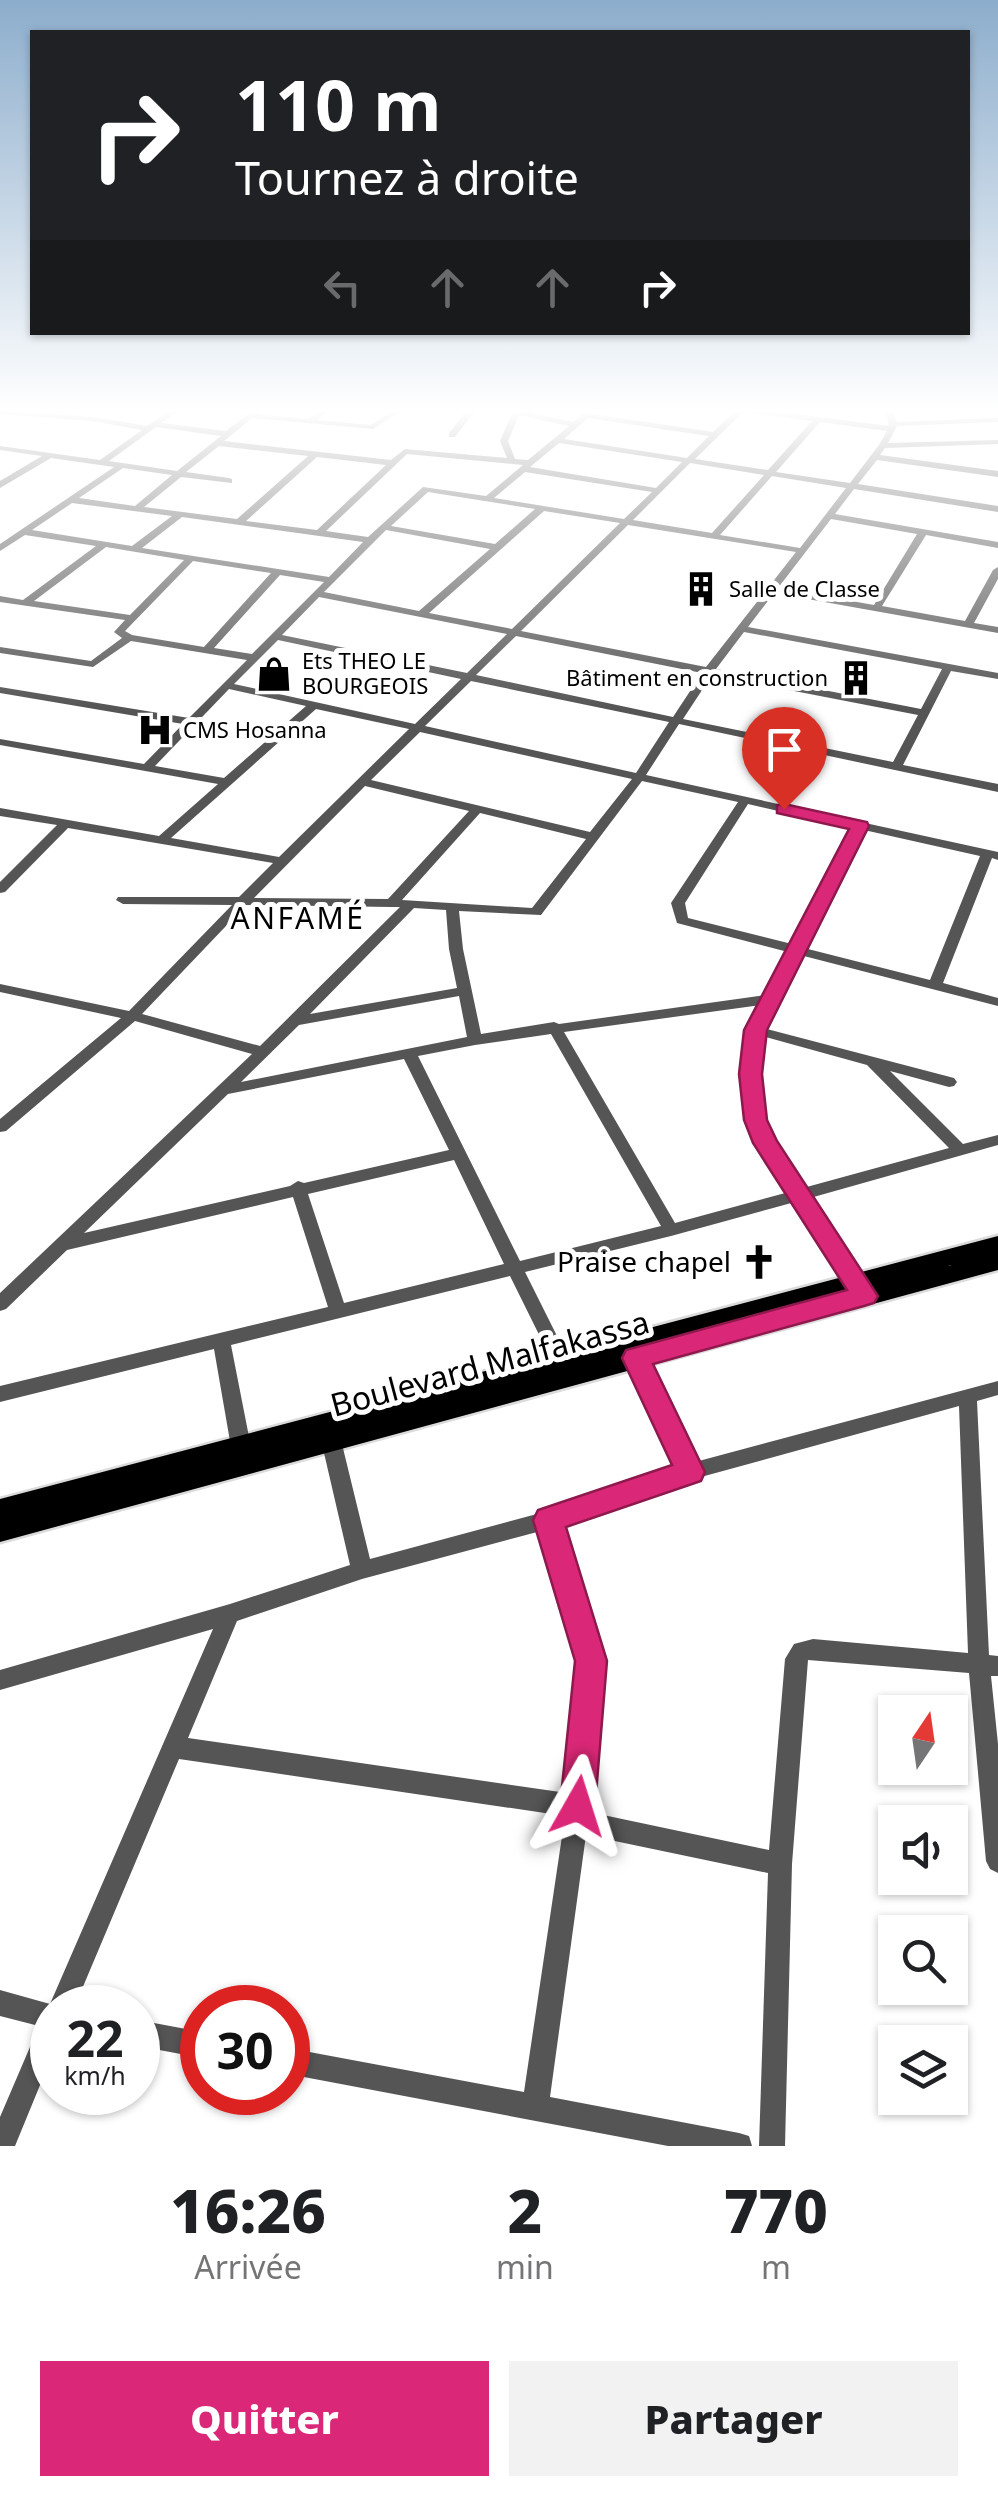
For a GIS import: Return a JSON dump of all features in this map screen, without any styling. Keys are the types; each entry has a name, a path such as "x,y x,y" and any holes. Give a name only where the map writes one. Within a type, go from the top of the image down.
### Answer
{"main road":[{"name":"Boulevard Malfakassa","path":"0,1530 331,1440 564,1368 636,1358 998,1244"},
{"name":"Boulevard Malfakassa","path":"0,1510 860,1289 998,1261"}],"street":[{"path":"0,548 60,508"},
{"path":"130,508 370,540"},
{"path":"238,523 255,508"},
{"path":"319,533 346,508"},
{"path":"148,766 404,508"},
{"path":"423,614 543,508"},
{"path":"544,508 804,551"},
{"path":"0,1128 132,1016 282,861 643,508"},
{"path":"714,536 738,508"},
{"path":"124,900 401,904 536,912 639,777 708,672 836,508"},
{"path":"133,550 180,516"},
{"path":"830,516 998,545"},
{"path":"382,528 496,548"},
{"path":"25,532 331,580"},
{"path":"876,609 924,532"},
{"path":"26,602 103,545"},
{"path":"190,559 119,632 129,638 257,658"},
{"path":"968,625 998,570"},
{"path":"207,650 277,572"},
{"path":"774,590 998,630"},
{"path":"317,594 924,713"},
{"path":"0,599 130,618"},
{"path":"742,628 998,676"},
{"path":"278,637 998,788"},
{"path":"0,650 93,664 129,638"},
{"path":"896,767 948,667"},
{"path":"228,686 992,855 935,986"},
{"path":"0,690 192,722"},
{"path":"0,708 18,693"},
{"path":"160,842 314,705"},
{"path":"0,742 227,782"},
{"path":"364,782 594,837"},
{"path":"745,800 678,903 682,920 998,1002"},
{"path":"0,1304 294,1021 401,904 478,809"},
{"path":"0,812 282,861"},
{"path":"0,889 65,824"},
{"path":"860,826 756,1030 750,1074 756,1120 765,1143 860,1289"},
{"path":"452,909 475,1040"},
{"path":"0,988 132,1016 263,1052"},
{"path":"294,1021 464,991"},
{"path":"224,1090 475,1040 771,998"},
{"path":"554,1027 671,1230"},
{"path":"756,1030 949,1082"},
{"path":"410,1053 456,1154 564,1368"},
{"path":"871,1061 961,1150"},
{"path":"0,1394 671,1230 998,1140"},
{"path":"61,1245 298,1187 456,1154"},
{"path":"298,1187 338,1311"},
{"path":"222,1340 242,1446"},
{"path":"636,1358 690,1472"},
{"path":"0,1680 230,1614 362,1570 548,1520 690,1472 998,1388"},
{"path":"968,1399 998,1861"},
{"path":"331,1440 362,1570"},
{"path":"535,2107 577,1814 591,1661 548,1520"},
{"path":"71,1985 230,1614"},
{"path":"772,2146 780,1864 796,1660 802,1650 988,1664"},
{"path":"173,1746 577,1814 780,1864"},
{"path":"0,2003 30,2011"},
{"path":"310,2065 739,2146"},
{"path":"1,2146 30,2078"}],"place":[{"name":"Salle de Classe","path":"701,589"},
{"name":"Ets THEO LE BOURGEOIS","path":"274,674"},
{"name":"Bâtiment en construction","path":"856,678"},
{"name":"CMS Hosanna","path":"155,730"},
{"name":"Praise chapel","path":"759,1262"}],"district":[{"name":"ANFAMÉ","path":"298,919"}],"route":[{"path":"578,1806 590,1648 548,1520 690,1472 636,1358 864,1296 765,1143 756,1120 750,1074 750,1048 756,1030 860,826 784,809"}]}
